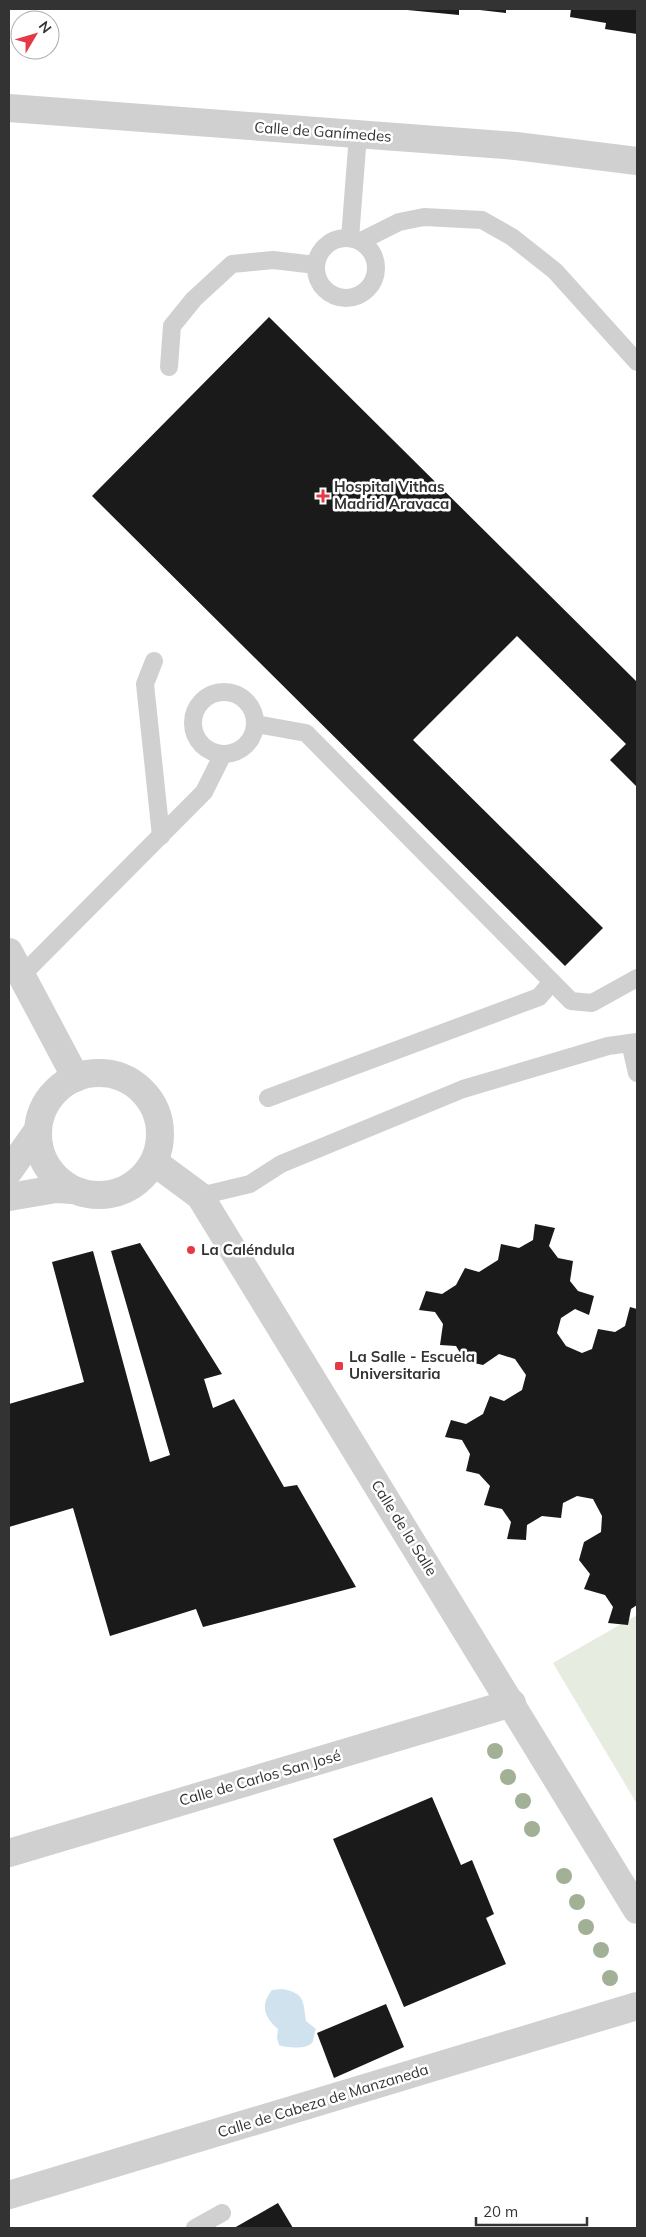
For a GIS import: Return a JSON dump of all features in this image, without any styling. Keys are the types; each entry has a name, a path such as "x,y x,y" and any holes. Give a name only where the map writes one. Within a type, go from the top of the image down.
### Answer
{"street":[{"name":"Calle de Ganímedes","path":"9,108 516,146 637,162"},
{"path":"15,964 76,1078"},
{"path":"9,1197 56,1189 73,1190 91,1196 110,1195 128,1189 143,1178 154,1162 160,1145 160,1126 154,1109 144,1093 130,1081 113,1075 94,1073 76,1078 61,1086 50,1098 42,1114 38,1130 40,1148 47,1165 58,1180 73,1190"},
{"path":"9,1171 38,1130"},
{"name":"Calle de la Salle","path":"154,1162 200,1196 637,1910"},
{"name":"Calle de Carlos San José","path":"9,1853 512,1703"},
{"name":"Calle de Cabeza de Manzaneda","path":"9,2195 637,2006"}],"lane":[{"path":"355,239 358,135"},
{"path":"355,239 370,249 376,260 377,272 370,288 355,298 338,297 322,287 317,277 316,265 319,253 327,244 338,239 355,239 399,222 424,217 482,220 512,237 555,271 637,362"},
{"path":"169,367 172,326 194,298 232,264 273,260 316,265"},
{"path":"154,661 145,684 161,836"},
{"path":"226,692 238,694 248,701 254,712 256,724 253,736 246,746 235,752 223,754 211,751 201,743 195,733 194,715 203,699 214,693 226,692"},
{"path":"256,724 306,733 572,1001 592,1003 637,978"},
{"path":"15,964 161,836 204,792 223,754"},
{"path":"268,1098 539,997 552,982"},
{"path":"200,1196 250,1184 281,1164 463,1089 608,1046 633,1043 637,1073"},
{"path":"195,2228 222,2213"}],"shaded area":[{"path":"637,1615 637,1804 553,1663"}],"water":[{"path":"282,1989 295,1993 302,1999 306,2021 316,2029 313,2041 307,2046 287,2047 279,2045 277,2038 278,2029 269,2020 265,2006 268,1995 272,1990"}],"building":[{"path":"397,9 459,9 459,15"},
{"path":"471,9 506,9 506,13"},
{"path":"571,9 637,9 637,34 605,29 606,23 570,17"},
{"path":"269,317 637,682 637,787 610,760 626,744 517,636 413,740 603,928 565,966 92,496"},
{"path":"535,1224 555,1228 549,1246 558,1258 573,1261 570,1281 578,1291 594,1296 589,1315 575,1309 561,1318 557,1333 566,1346 582,1353 592,1349 598,1329 615,1332 625,1326 630,1307 637,1309 637,1605 631,1609 628,1625 608,1623 613,1607 605,1595 584,1589 590,1574 579,1560 584,1542 601,1532 602,1516 593,1499 577,1496 563,1503 561,1518 542,1516 527,1525 526,1540 507,1539 511,1522 502,1509 484,1505 490,1486 479,1474 466,1471 470,1454 462,1440 445,1437 451,1420 466,1424 483,1414 490,1396 504,1401 522,1390 526,1375 515,1359 499,1354 483,1365 465,1361 456,1346 440,1345 443,1324 435,1312 419,1310 426,1291 442,1294 456,1285 465,1268 479,1272 498,1260 501,1244 519,1248 533,1240"},
{"path":"140,1243 222,1374 204,1379 213,1408 234,1399 284,1487 297,1485 356,1587 203,1627 196,1609 110,1636 73,1508 9,1527 9,1404 84,1382 52,1262 93,1251 150,1462 170,1455 111,1251"},
{"path":"432,1797 461,1865 472,1860 494,1914 486,1918 506,1964 404,2007 333,1839"},
{"path":"386,2004 404,2047 334,2078 317,2033"},
{"path":"278,2203 293,2228 234,2228"}],"place":[{"name":"Hospital Vithas Madrid Aravaca","path":"323,496"},
{"name":"La Caléndula","path":"191,1250"},
{"name":"La Salle - Escuela Universitaria","path":"339,1366"}]}
